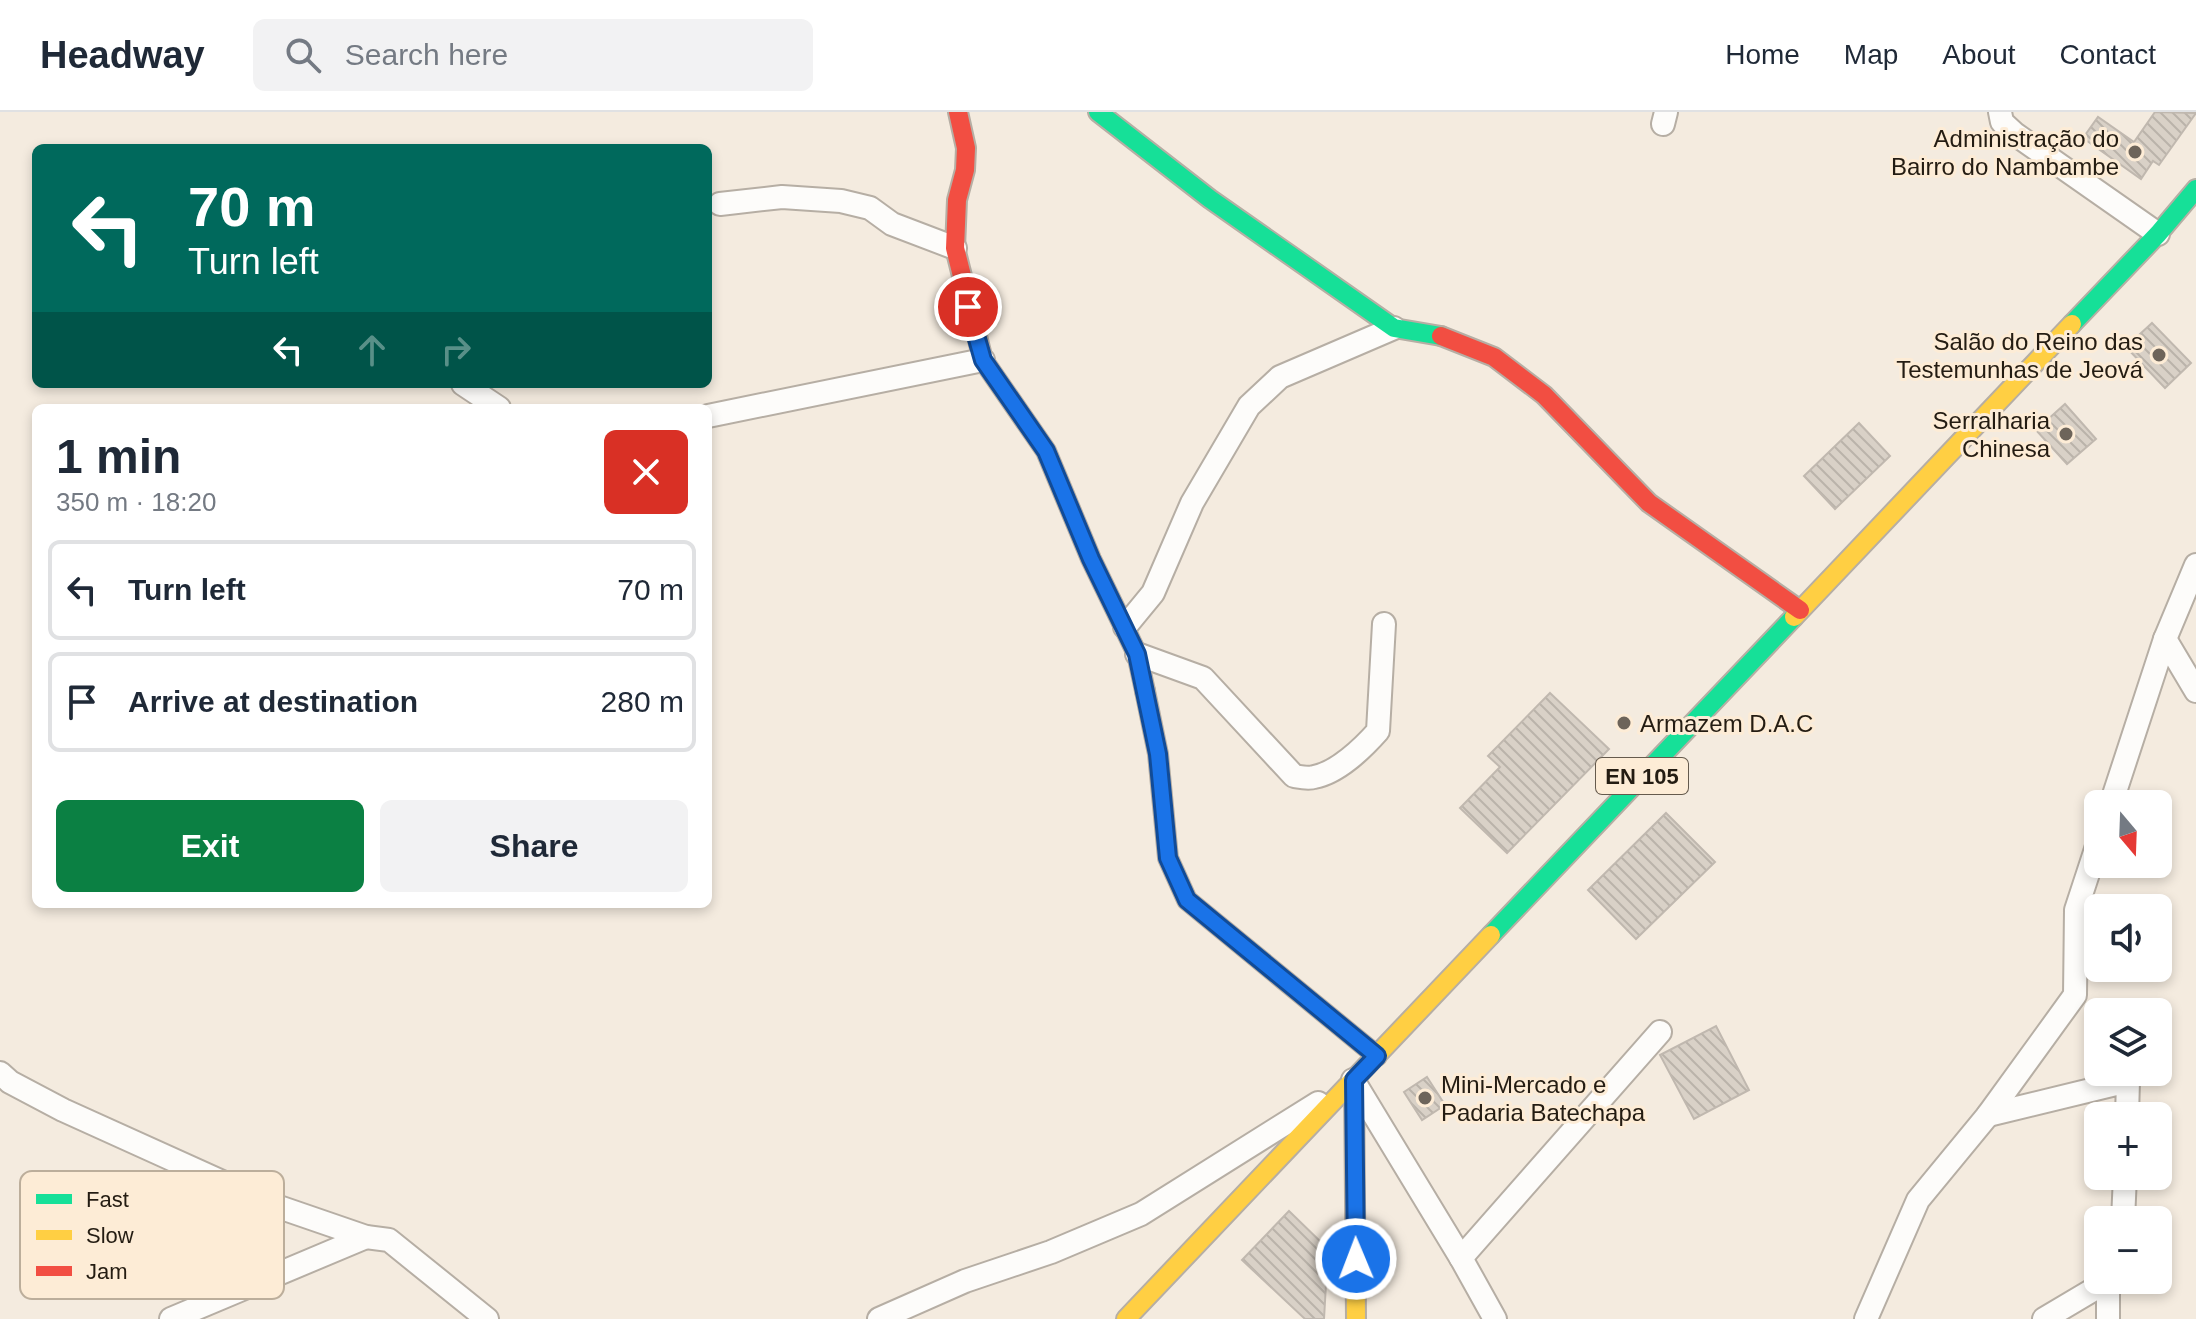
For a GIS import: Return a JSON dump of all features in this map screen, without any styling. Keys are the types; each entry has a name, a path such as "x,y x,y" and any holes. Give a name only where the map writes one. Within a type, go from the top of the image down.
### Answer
{"street":[{"path":"958,112 966,148 965,170 957,200 955,248 983,360 1046,451 1091,559 1137,654 1158,754 1168,858 1187,900 1377,1056"},
{"path":"1098,112 1210,199 1394,328 1448,337 1494,357 1544,395 1649,503 1800,610"},
{"path":"2000,112 2002,122 2015,134 2158,234 2196,189"},
{"path":"720,204 782,197 841,201 870,208 892,224 955,248"},
{"name":"EN 105","path":"1126,1319 2158,234"},
{"path":"1125,627 1153,593 1192,503 1249,406 1280,377 1394,328"},
{"path":"712,415 983,360"},
{"path":"469,388 493,404"},
{"path":"2116,790 2165,639 2196,565"},
{"path":"1137,654 1203,678 1294,776 1313,778 1332,769 1378,731 1384,624"},
{"path":"2165,639 2196,691"},
{"path":"1866,1319 1918,1200 1988,1115 2075,995 2076,910 2087,878"},
{"path":"1461,1258 1660,1032"},
{"path":"0,1073 10,1082 63,1110 198,1171"},
{"path":"1354,1080 1495,1319"},
{"path":"879,1319 965,1281 1051,1252 1141,1214 1354,1080"},
{"path":"1354,1080 1356,1319"},
{"path":"1988,1115 2128,1081 2127,1102"},
{"path":"284,1209 366,1237 389,1240 487,1319"},
{"path":"284,1271 366,1237"},
{"path":"2044,1319 2086,1294"},
{"path":"2108,1294 2108,1319"},
{"path":"171,1319 217,1299"}],"building":[{"name":"Administração do Bairro do Nambambe","path":"2155,112 2196,113 2159,165 2153,161 2141,179 2083,138 2098,117 2134,142"},
{"name":"Salão do Reino das Testemunhas de Jeová","path":"2152,323 2191,363 2165,388 2126,347"},
{"name":"Serralharia Chinesa","path":"2065,404 2096,439 2067,464 2036,430"},
{"path":"1859,423 1890,456 1835,509 1804,476"},
{"path":"1550,693 1609,749 1507,853 1460,808 1500,767 1488,756"},
{"path":"1666,813 1715,862 1636,939 1588,890"},
{"path":"1716,1026 1749,1090 1694,1119 1660,1055"},
{"name":"Mini-Mercado e Padaria Batechapa","path":"1427,1077 1445,1105 1422,1120 1404,1092"},
{"path":"1289,1211 1328,1249 1324,1319 1305,1319 1242,1260"}],"traffic: fast":[{"path":"1098,112 1210,199 1394,328 1441,336"},
{"path":"2072,324 2158,234 2196,189"},
{"path":"1491,935 1794,617"}],"traffic: slow":[{"path":"1794,617 2072,324"},
{"path":"1145,691 1158,754 1168,858 1187,900 1377,1056"},
{"path":"1126,1319 1491,935"},
{"path":"1354,1080 1356,1319"}],"traffic: jam":[{"path":"958,112 966,148 965,170 957,200 955,248 983,360 1046,451 1091,559 1137,654 1145,691"},
{"path":"1441,336 1494,357 1544,395 1649,503 1800,610"}],"place":[{"name":"Administração do Bairro do Nambambe","path":"2135,152"},
{"name":"Salão do Reino das Testemunhas de Jeová","path":"2159,355"},
{"name":"Serralharia Chinesa","path":"2066,434"},
{"name":"Armazem D.A.C","path":"1624,723"},
{"name":"Mini-Mercado e Padaria Batechapa","path":"1425,1098"}],"route":[{"path":"968,307 983,360 1046,451 1091,559 1137,654 1158,754 1168,858 1187,900 1377,1056 1354,1080 1356,1259"}]}
